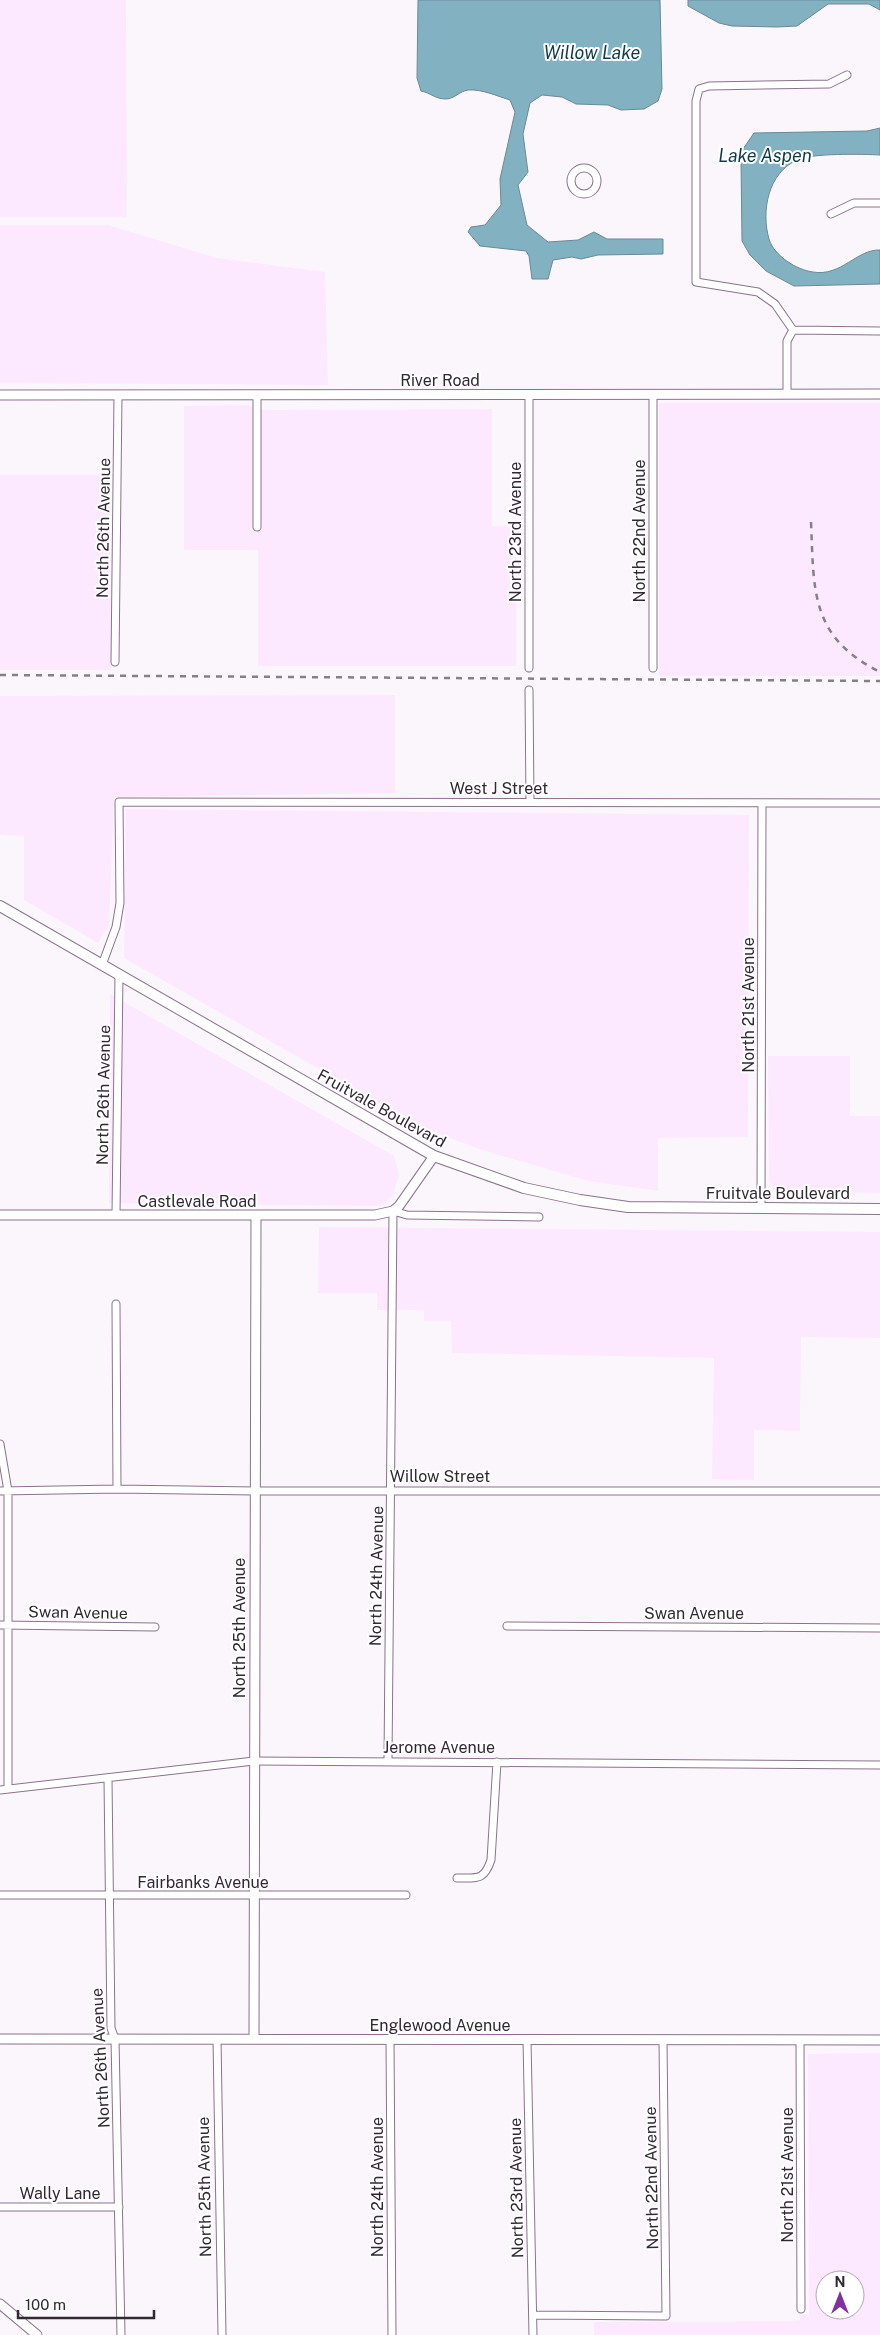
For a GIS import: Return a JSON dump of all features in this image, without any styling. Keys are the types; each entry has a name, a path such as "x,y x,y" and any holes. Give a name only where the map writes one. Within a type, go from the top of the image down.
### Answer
{"main road":[{"name":"Fruitvale Boulevard","path":"0,906 434,1156 524,1188 580,1200 628,1207 880,1209"}],"street":[{"path":"793,330 775,304 758,292 696,282 696,101 699,89 709,86 829,84 847,75"},
{"path":"831,214 854,203 880,204"},
{"path":"793,330 880,331"},
{"path":"787,392 787,341 793,330"},
{"name":"River Road","path":"0,394 529,395 787,392 880,394"},
{"name":"North 22nd Avenue","path":"653,394 653,668"},
{"name":"North 26th Avenue","path":"115,662 118,395"},
{"path":"257,395 257,527"},
{"name":"North 23rd Avenue","path":"529,395 529,668"},
{"path":"529,690 530,802"},
{"name":"West J Street","path":"102,965 116,927 120,903 119,802 880,803"},
{"name":"North 21st Avenue","path":"761,1208 762,803"},
{"name":"North 26th Avenue","path":"116,1215 119,975"},
{"path":"393,1211 399,1206 434,1156"},
{"name":"Castlevale Road","path":"0,1215 375,1215 393,1211 406,1215 539,1217"},
{"name":"North 24th Avenue","path":"388,1761 392,1490 393,1211"},
{"name":"North 25th Avenue","path":"254,2040 256,1216"},
{"path":"116,1304 117,1489"},
{"path":"0,1444 8,1491 8,1789"},
{"name":"Willow Street","path":"0,1491 117,1489 255,1491 880,1491"},
{"name":"Swan Avenue","path":"0,1626 156,1627"},
{"name":"Swan Avenue","path":"507,1626 880,1628"},
{"name":"Jerome Avenue","path":"0,1790 254,1761 880,1765"},
{"path":"457,1878 478,1878 487,1872 491,1860 497,1762"},
{"name":"North 26th Avenue","path":"108,1779 111,2028 115,2039 121,2335"},
{"name":"Fairbanks Avenue","path":"0,1895 406,1895"},
{"name":"Englewood Avenue","path":"0,2039 880,2040"},
{"name":"North 25th Avenue","path":"217,2039 222,2335"},
{"name":"North 24th Avenue","path":"390,2040 392,2335"},
{"name":"North 23rd Avenue","path":"527,2040 532,2335"},
{"name":"North 22nd Avenue","path":"533,2315 666,2316 663,2040"},
{"name":"North 21st Avenue","path":"800,2040 801,2309"},
{"name":"Wally Lane","path":"0,2207 119,2207"},
{"path":"0,2304 37,2335"}],"shaded area":[{"path":"0,0 126,0 127,217 0,217"},
{"path":"0,225 108,225 217,258 325,272 328,385 0,383"},
{"path":"659,403 880,403 880,676 659,676"},
{"path":"248,405 257,410 492,409 492,526 516,527 516,666 258,666 258,550 184,550 184,406"},
{"path":"0,475 110,475 111,670 0,670"},
{"path":"395,695 395,793 114,797 109,925 98,943 24,900 24,836 0,835 0,696"},
{"path":"126,809 749,815 748,1137 658,1138 658,1191 588,1181 482,1150 421,1127 124,958"},
{"path":"110,994 394,1156 399,1175 393,1195 383,1205 375,1206 109,1203"},
{"path":"768,1056 850,1056 850,1116 880,1116 880,1193 783,1192 774,1189 769,1180"},
{"path":"319,1227 880,1232 880,1338 801,1337 800,1431 754,1430 754,1480 712,1479 714,1358 452,1353 451,1321 424,1321 424,1310 377,1310 377,1293 318,1293"},
{"path":"880,2053 880,2335 594,2335 594,2322 791,2321 800,2320 800,2315 809,2315 808,2054"}],"water":[{"name":"Willow Lake","path":"418,0 660,0 662,89 658,101 644,109 621,110 608,105 576,104 562,97 542,95 530,103 523,134 528,172 518,185 527,225 548,242 578,240 594,232 607,239 663,239 663,254 598,255 581,259 572,257 553,260 548,279 532,279 529,256 526,251 480,246 468,232 471,227 485,225 501,205 500,179 515,112 510,100 484,92 468,90 446,99 421,91 417,78"},
{"path":"688,0 880,0 880,10 869,4 828,4 797,26 732,26 719,23 688,6"},
{"name":"Lake Aspen","path":"880,128 880,155 837,154 813,156 797,160 787,166 773,183 769,194 766,217 769,239 776,251 793,265 807,271 832,271 864,254 880,250 880,284 794,286 766,271 750,255 742,241 741,160 743,149 754,133 867,131"}],"railway":[{"path":"811,522 813,570 820,610 828,627 840,644 857,658 880,672"},
{"path":"0,675 880,681"}]}
